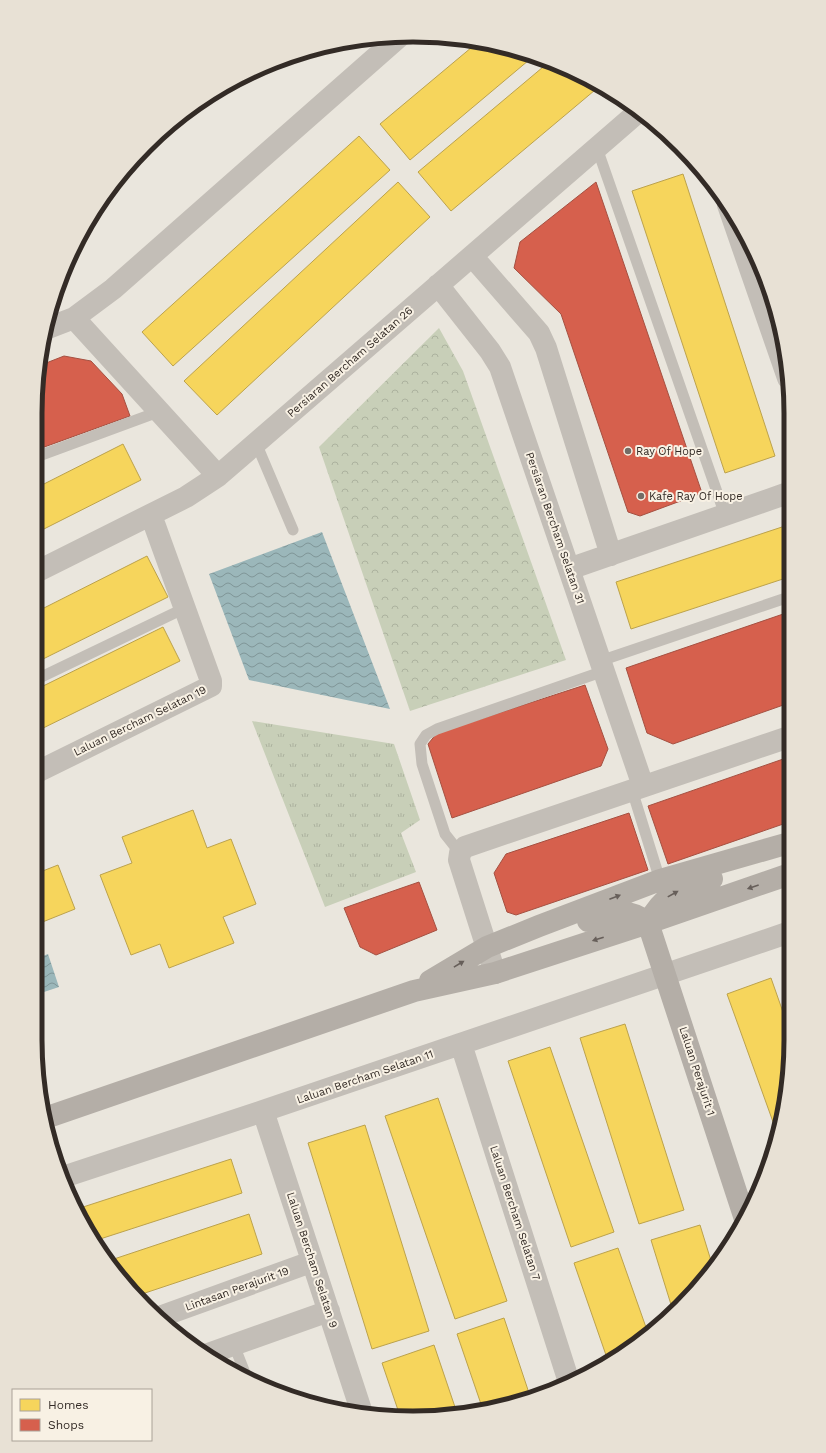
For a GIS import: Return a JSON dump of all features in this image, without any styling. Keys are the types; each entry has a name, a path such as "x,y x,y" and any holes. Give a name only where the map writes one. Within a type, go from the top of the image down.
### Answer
{"street":[{"path":"53,326 74,318 113,289 392,43"},
{"name":"Persiaran Bercham Selatan 26","path":"42,569 186,497 218,476 634,115"},
{"path":"472,256 539,333 546,348 611,555"},
{"path":"749,256 765,299"},
{"name":"Persiaran Bercham Selatan 31","path":"438,285 490,351 500,367 602,666 637,788"},
{"path":"74,318 158,412 218,476"},
{"path":"569,569 784,494"},
{"name":"Laluan Bercham Selatan 19","path":"42,770 211,686 211,681 151,515"},
{"path":"496,972 459,860 460,853 465,847 784,738"},
{"path":"414,991 487,947 539,926 660,880 784,845"},
{"path":"648,923 656,909 672,893 753,865 784,845"},
{"path":"50,1116 414,991 496,972 648,923 784,876"},
{"path":"539,926 572,926 613,914 625,913 638,915 648,923"},
{"name":"Laluan Perajurit 1","path":"648,923 666,974 742,1211"},
{"name":"Laluan Bercham Selatan 11","path":"68,1175 784,934"},
{"name":"Laluan Bercham Selatan 7","path":"461,1044 568,1377"},
{"name":"Laluan Bercham Selatan 9","path":"262,1111 360,1407"},
{"name":"Lintasan Perajurit 19","path":"164,1315 311,1262"},
{"path":"213,1352 329,1311"}],"lane":[{"path":"597,148 725,515"},
{"path":"42,455 158,412"},
{"path":"256,442 293,530"},
{"path":"460,853 445,834 422,764 420,744 426,735 437,729 602,666 784,599"},
{"path":"42,677 185,608"},
{"name":"Persiaran Bercham Selatan 31","path":"637,788 660,880"},
{"path":"234,1345 244,1370"}],"green space":[{"path":"439,328 463,371 566,660 410,711 319,447"},
{"path":"252,721 394,744 420,820 401,833 416,872 325,907"}],"water":[{"path":"322,532 390,709 249,680 209,574"},
{"path":"48,954 59,987 42,993 42,956"}],"building: Homes":[{"path":"472,47 528,61 410,160 380,124"},
{"path":"544,66 577,80 595,90 451,211 418,172"},
{"path":"359,136 390,170 173,366 142,332"},
{"path":"683,174 775,456 725,473 632,191"},
{"path":"398,182 430,217 217,415 184,381"},
{"path":"123,444 141,480 42,530 42,485"},
{"path":"784,526 784,579 631,629 616,582"},
{"path":"147,556 168,597 42,660 42,609"},
{"path":"163,627 180,661 42,729 42,687"},
{"path":"193,810 207,848 231,839 256,904 223,917 234,943 169,968 160,944 131,955 100,875 132,863 122,837"},
{"path":"58,865 75,909 42,922 42,871"},
{"path":"771,978 784,1015 781,1088 774,1124 727,994"},
{"path":"625,1024 684,1210 639,1224 580,1038"},
{"path":"550,1047 614,1232 571,1247 508,1061"},
{"path":"438,1098 507,1301 455,1319 385,1116"},
{"path":"365,1125 429,1331 372,1349 308,1143"},
{"path":"231,1159 242,1193 100,1239 82,1207"},
{"path":"249,1214 262,1254 143,1294 114,1259"},
{"path":"700,1225 711,1260 692,1285 671,1306 651,1240"},
{"path":"618,1248 646,1328 606,1356 574,1263"},
{"path":"504,1318 529,1392 481,1405 457,1334"},
{"path":"434,1345 455,1408 398,1410 382,1363"}],"building: Shops":[{"path":"596,182 702,493 640,516 628,512 561,314 514,268 520,242"},
{"path":"64,356 91,361 122,394 130,416 42,448 42,413 45,363"},
{"path":"784,614 784,705 673,744 647,733 626,668"},
{"path":"585,685 608,749 601,766 452,818 428,744 437,733"},
{"path":"784,759 784,824 668,864 648,806"},
{"path":"629,813 648,870 516,915 507,912 494,873 506,854"},
{"path":"419,882 437,930 376,955 360,947 344,908"}],"place":[{"name":"Ray Of Hope","path":"628,451"},
{"name":"Kafe Ray Of Hope","path":"641,496"}]}
